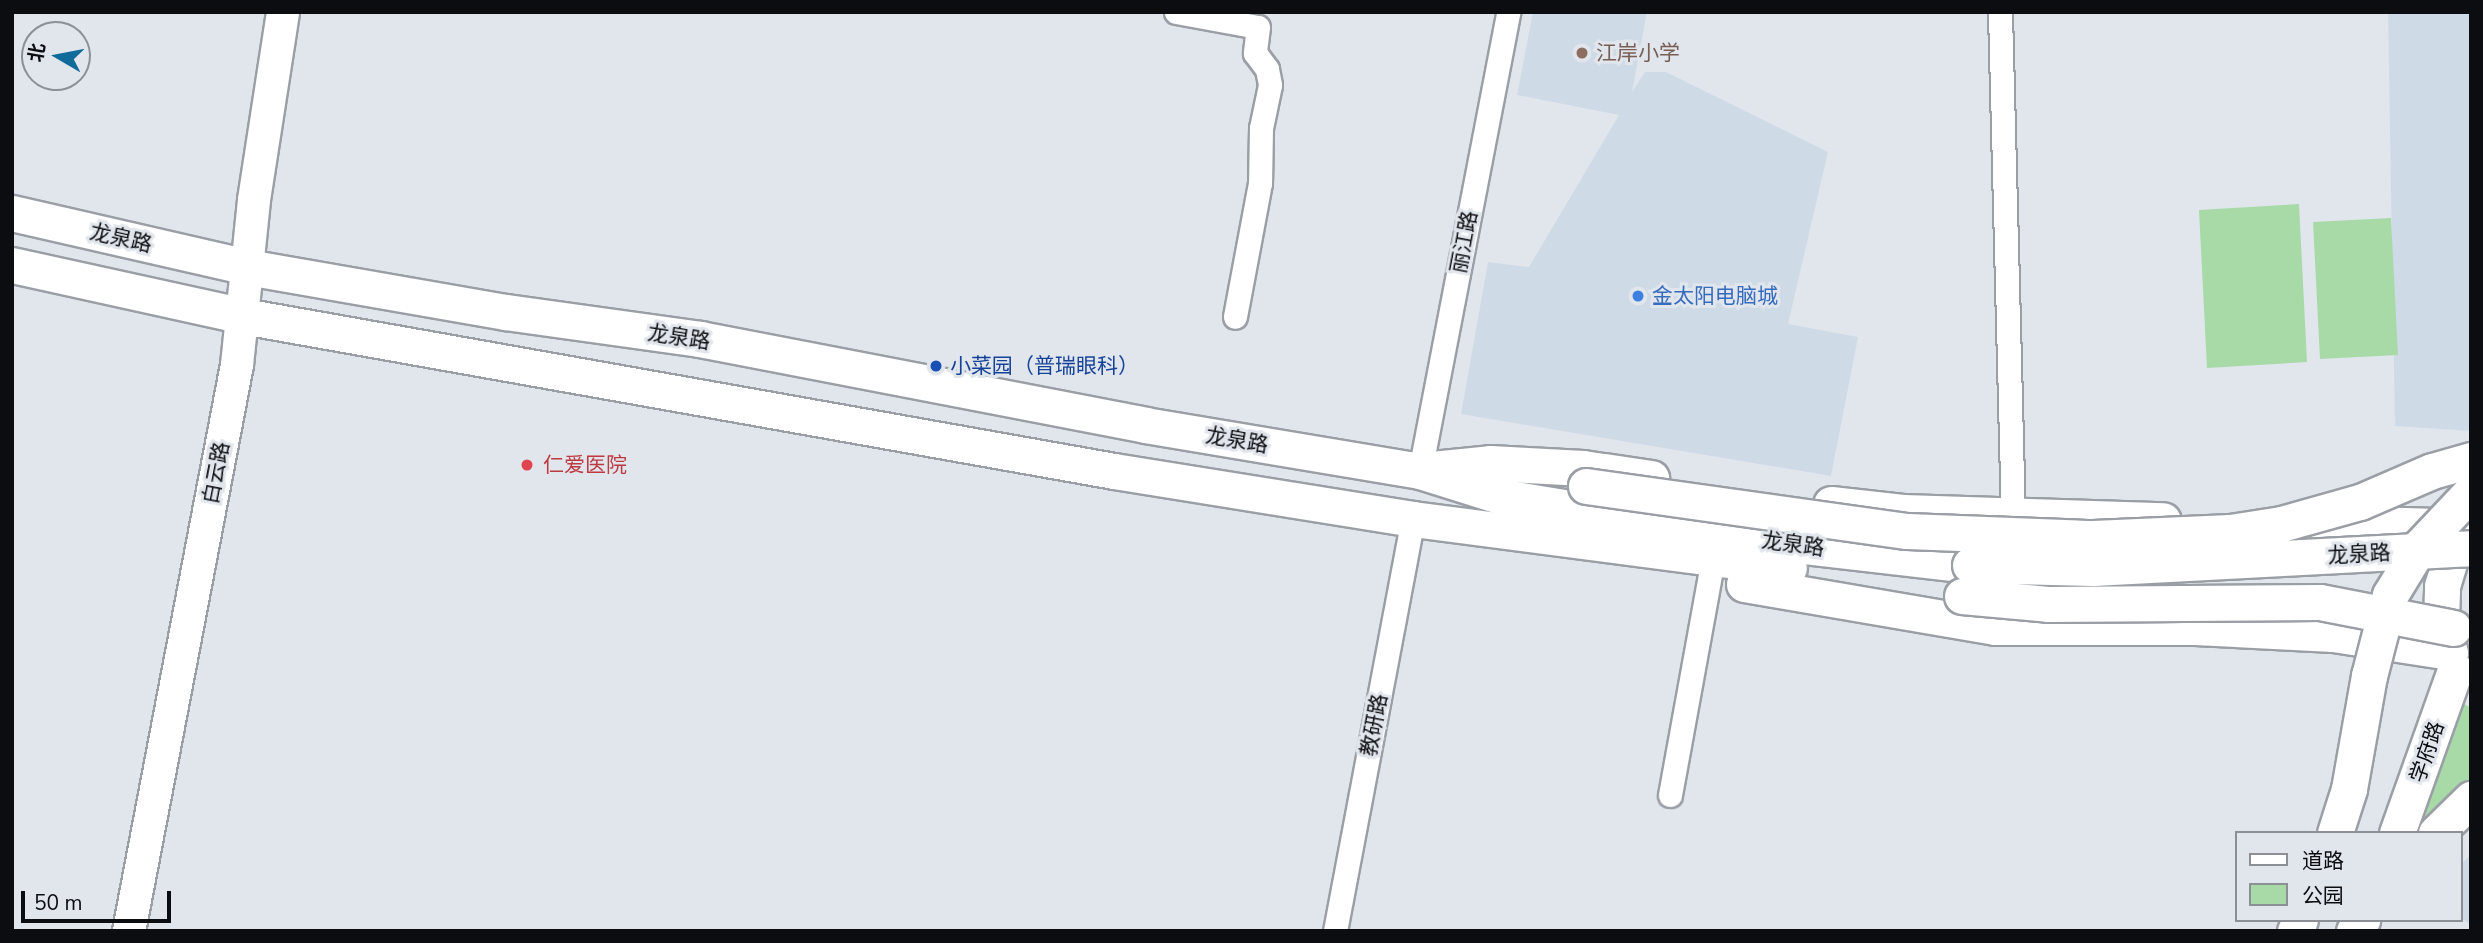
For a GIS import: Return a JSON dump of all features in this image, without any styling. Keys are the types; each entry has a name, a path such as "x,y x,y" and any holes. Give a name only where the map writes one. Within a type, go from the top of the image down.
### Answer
{"main road":[{"name":"白云路","path":"128,931 243,316 247,267 283,12"},
{"name":"龙泉路","path":"12,213 247,267 506,312 700,339 1132,422 1420,471 1503,497 1796,545 1967,581 2093,568 2471,548"},
{"name":"龙泉路","path":"12,265 243,316 1413,519 1834,575 2094,585 2471,566"},
{"path":"1420,471 1586,485 1908,531 2093,538 2230,531 2281,524 2360,502 2432,471 2471,460"},
{"path":"1420,471 1490,463 1583,468 1806,501 1903,512 2471,528"},
{"path":"2336,831 2349,789 2369,676 2390,595 2420,546 2471,492"},
{"path":"2462,659 2441,619 2442,586 2452,554 2471,528"},
{"path":"1646,548 1710,575 1995,626 2195,627 2333,635 2462,659"},
{"path":"1967,581 2048,604 2320,602 2462,659"},
{"name":"学府路","path":"2398,831 2462,659"},
{"path":"2438,831 2471,799"}],"street":[{"path":"1176,12 1258,27 1255,53 1269,77 1261,128 1260,183 1235,317"},
{"name":"丽江路","path":"1420,471 1508,12"},
{"path":"2000,12 2014,517"},
{"name":"教研路","path":"1335,931 1413,519"},
{"path":"1670,795 1710,575"}],"shaded area":[{"name":"金太阳电脑城","path":"1533,12 1647,12 1632,92 1645,72 1666,72 1828,152 1788,324 1858,337 1831,476 1461,414 1488,262 1529,267 1619,115 1517,95"},
{"path":"2388,12 2471,12 2471,431 2395,426"},
{"path":"2471,855 2471,925 2462,918 2462,863"}],"green space":[{"path":"2299,204 2307,362 2207,368 2199,210"},
{"path":"2391,218 2398,355 2320,359 2313,222"},
{"path":"2461,702 2471,708 2471,779 2412,831"}],"place":[{"name":"江岸小学","path":"1582,53"},
{"name":"金太阳电脑城","path":"1638,296"},
{"name":"小菜园（普瑞眼科）","path":"936,366"},
{"name":"仁爱医院","path":"527,465"}]}
